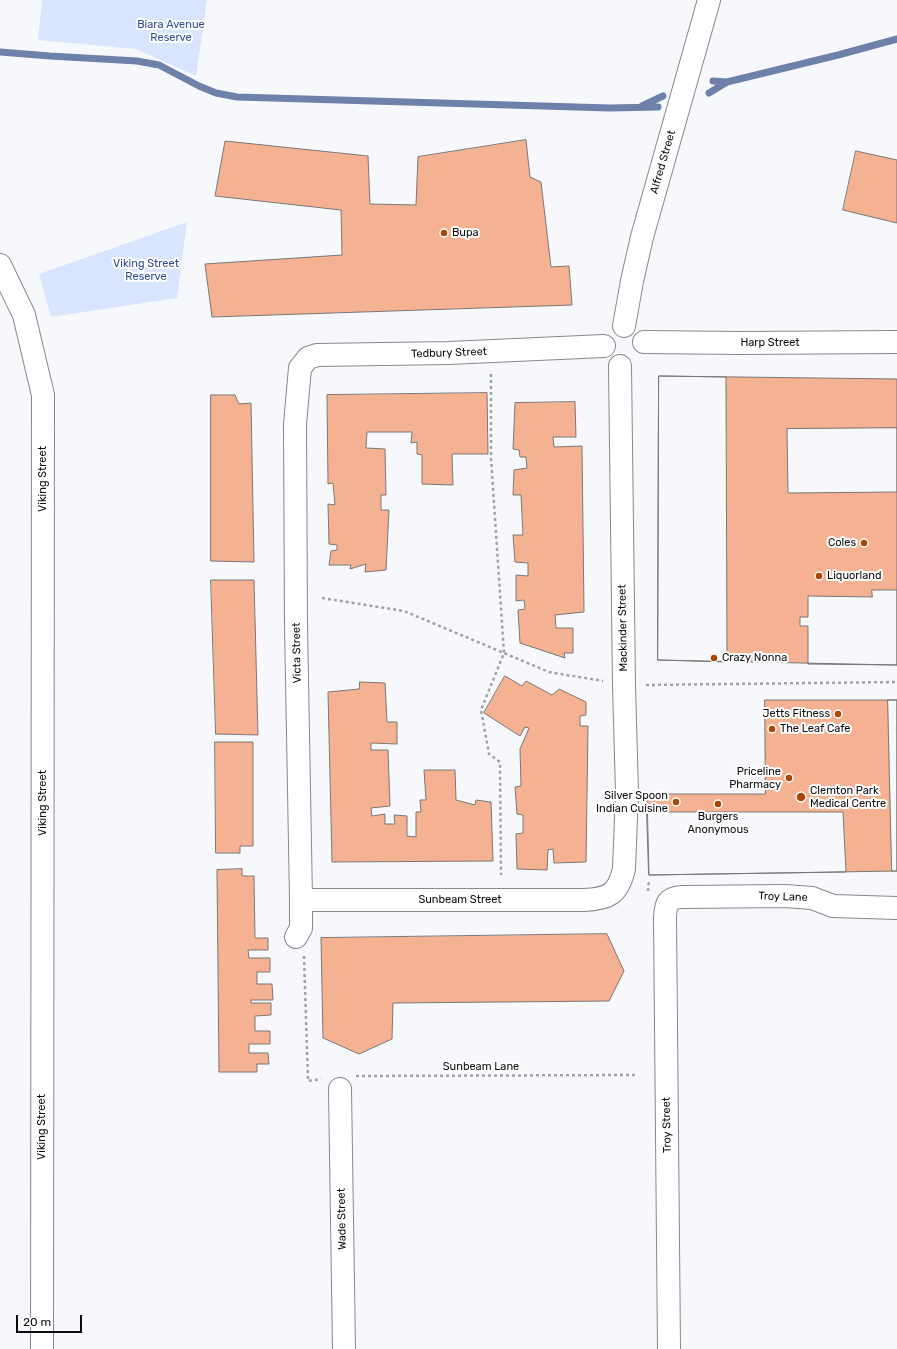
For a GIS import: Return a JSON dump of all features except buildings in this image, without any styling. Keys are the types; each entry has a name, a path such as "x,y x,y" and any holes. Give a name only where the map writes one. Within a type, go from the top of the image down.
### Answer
{"street":[{"name":"Alfred Street","path":"624,326 642,237 709,0"},
{"name":"Viking Street","path":"0,265 24,315 43,395 42,1349"},
{"path":"624,326 637,330 644,342 644,348 642,355 633,364 620,366 609,359 605,353 604,346 605,340 612,330 624,326"},
{"name":"Harp Street","path":"644,342 897,342"},
{"name":"Tedbury Street","path":"300,368 308,358 317,355 449,354 604,346"},
{"name":"Mackinder Street","path":"616,890 622,879 624,869 626,808 620,366"},
{"name":"Victa Street","path":"300,368 295,432 296,616 301,900 300,946"},
{"name":"Sunbeam Street","path":"301,900 584,900 603,898 616,890"},
{"name":"Troy Lane","path":"666,909 673,898 682,897 785,896 812,898 833,906 897,908"},
{"name":"Troy Street","path":"666,909 669,1349"},
{"name":"Wade Street","path":"340,1089 344,1349"}],"path":[{"path":"491,373 491,458 504,653 481,710 489,754 500,762 501,875"},
{"path":"322,598 404,610 549,672 624,685 897,682"},
{"path":"300,946 308,1081"},
{"name":"Sunbeam Lane","path":"340,1089 341,1075 636,1074"}],"green space":[{"name":"Biara Avenue Reserve","path":"42,0 207,0 196,76 136,49 38,40"},
{"name":"Viking Street Reserve","path":"187,222 177,298 51,317 39,274"}],"waterway":[{"path":"709,93 727,82 897,39"},
{"path":"0,52 137,61 159,65 199,86 216,93 237,97 610,108 658,107"},
{"path":"713,81 727,82"},
{"path":"642,106 663,96"}],"place":[{"name":"Bupa","path":"444,233"},
{"name":"Coles","path":"864,543"},
{"name":"Liquorland","path":"819,576"},
{"name":"Crazy Nonna","path":"714,658"},
{"name":"Jetts Fitness","path":"838,714"},
{"name":"The Leaf Cafe","path":"772,729"},
{"name":"Priceline Pharmacy","path":"789,778"},
{"name":"Clemton Park Medical Centre","path":"801,797"},
{"name":"Silver Spoon Indian Cuisine","path":"676,802"},
{"name":"Burgers Anonymous","path":"718,804"}]}
